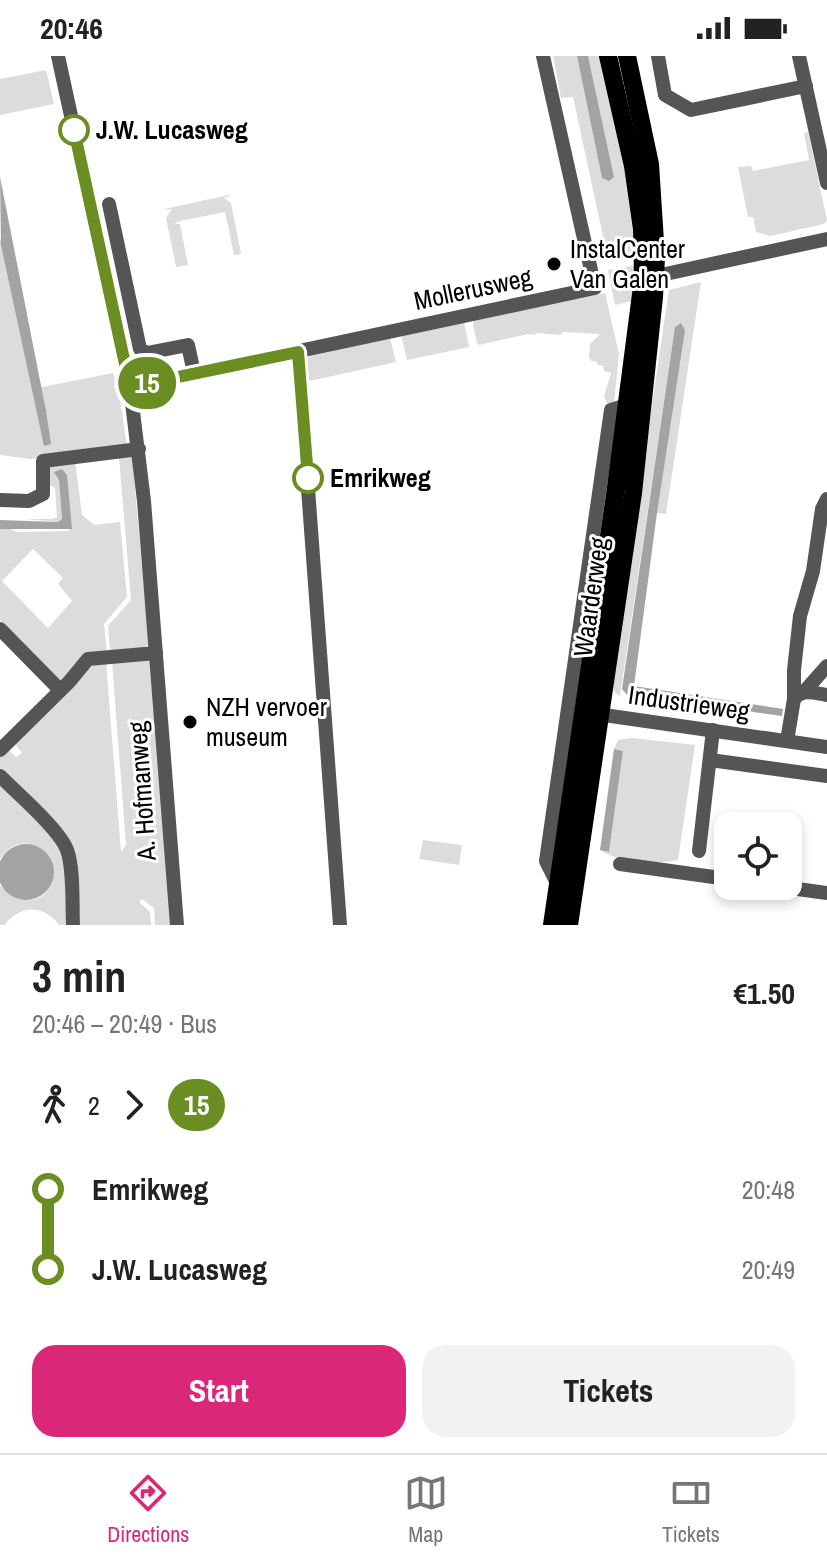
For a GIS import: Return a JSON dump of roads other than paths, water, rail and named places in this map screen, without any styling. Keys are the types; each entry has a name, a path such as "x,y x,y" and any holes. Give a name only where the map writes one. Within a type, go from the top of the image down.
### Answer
{"main road":[{"name":"Waarderweg","path":"552,925 633,493 654,306 633,166 608,56"},
{"name":"Waarderweg","path":"569,925 627,405 655,244 650,164 627,56"}],"street":[{"name":"A. Hofmanweg","path":"58,56 130,387 139,449 177,925"},
{"name":"Mollerusweg","path":"130,387 595,288 543,56"},
{"path":"658,56 665,95 691,110 806,86"},
{"path":"799,56 827,183"},
{"path":"109,204 140,349 147,353 188,345 194,373"},
{"path":"649,277 827,239"},
{"path":"298,352 340,925"},
{"name":"Waarderweg","path":"558,885 546,861 548,846 611,410 627,405"},
{"path":"0,500 29,501 43,494 43,461 139,449"},
{"path":"787,741 799,696 794,670 800,616 820,572 822,509 827,499"},
{"path":"0,629 60,690"},
{"path":"0,750 88,659 156,653"},
{"path":"799,696 827,666"},
{"path":"799,696 827,695"},
{"name":"Industrieweg","path":"592,713 827,747"},
{"path":"699,851 713,730"},
{"path":"710,760 827,776"},
{"path":"0,776 66,846 73,925"},
{"path":"620,864 714,877"},
{"path":"802,890 827,893"}],"place":[{"name":"J.W. Lucasweg","path":"74,130"},
{"name":"InstalCenter Van Galen","path":"554,264"},
{"name":"Emrikweg","path":"308,478"},
{"name":"NZH vervoer museum","path":"190,722"}]}
